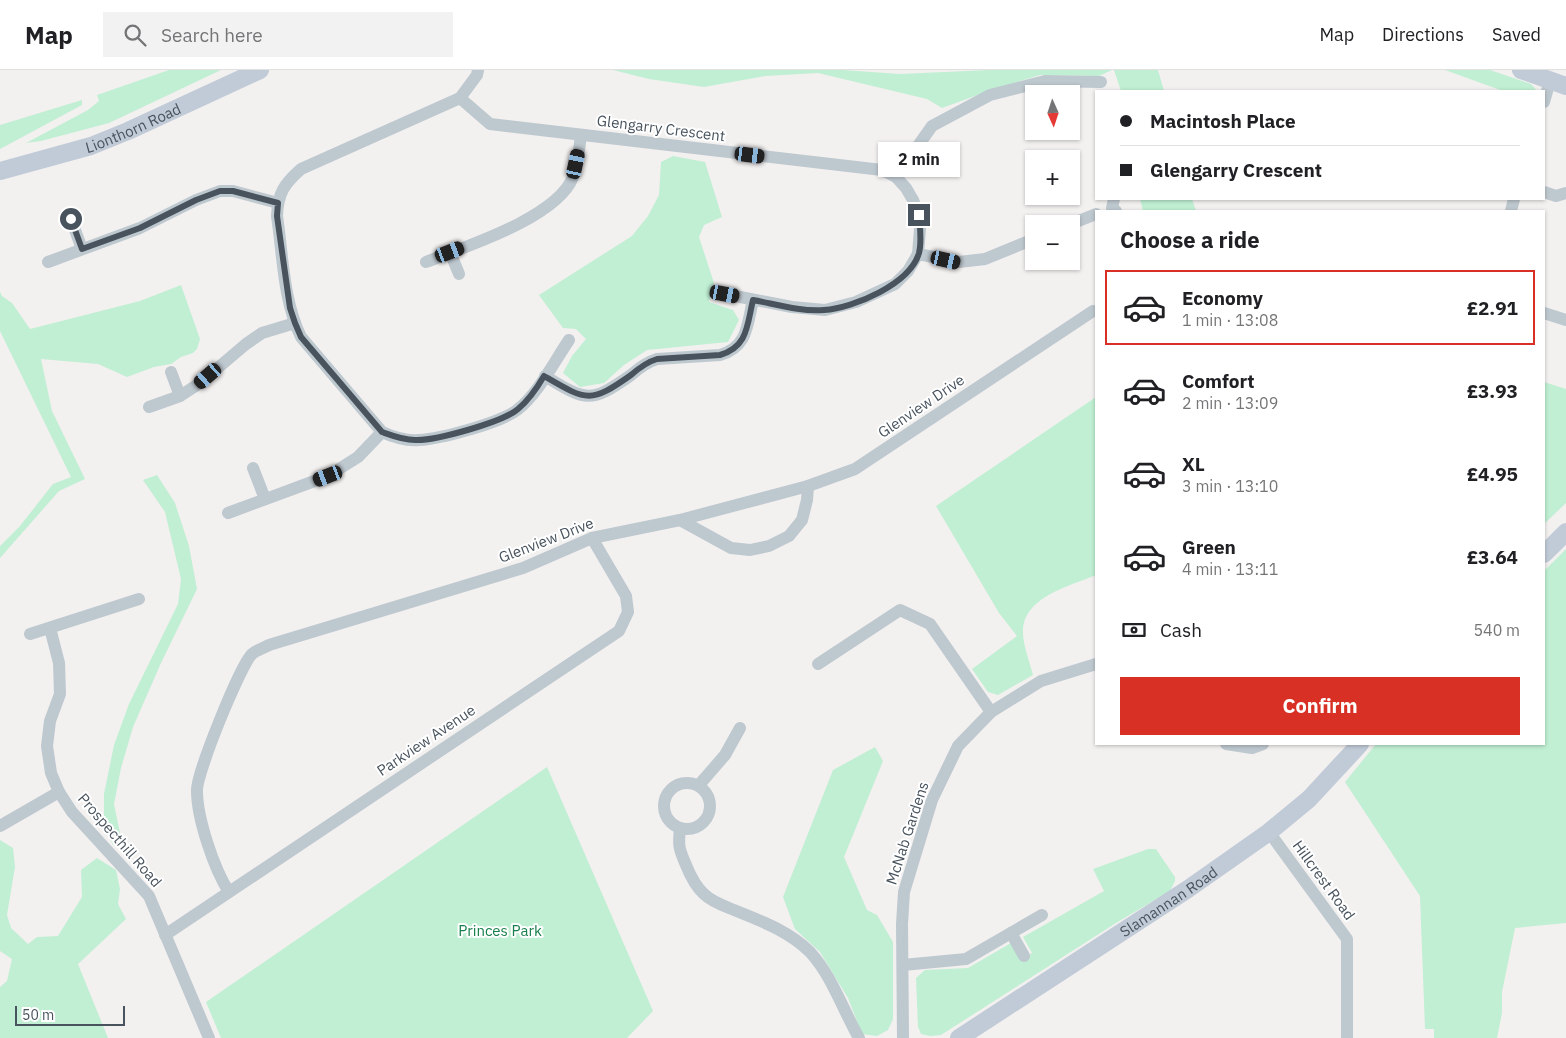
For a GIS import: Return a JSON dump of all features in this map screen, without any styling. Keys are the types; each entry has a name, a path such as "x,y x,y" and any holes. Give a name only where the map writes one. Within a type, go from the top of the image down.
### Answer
{"main road":[{"name":"Lionthorn Road","path":"0,171 91,146 260,70"},
{"path":"1521,70 1558,84"},
{"path":"1545,553 1566,532"},
{"name":"Slamannan Road","path":"959,1038 1188,889 1269,832 1310,799 1359,745"}],"street":[{"path":"478,70 477,75 460,98 301,169 287,182 278,203 277,216 290,308 295,323 301,337 382,432 398,438 417,440 434,438 494,422 517,411 534,392 569,340"},
{"path":"725,294 792,307 825,310 856,302 895,284 908,271 918,254 920,229 919,215 913,200 906,188 896,177 932,126 990,95 1045,81 1101,82"},
{"path":"1545,101 1558,84"},
{"name":"Glengarry Crescent","path":"460,98 490,124 882,170 896,177"},
{"path":"426,262 511,229 544,208 562,193 573,178 581,135"},
{"path":"48,262 140,228 196,200 220,191 233,191 278,203"},
{"path":"1545,192 1556,196 1566,193"},
{"path":"1080,220 1095,214"},
{"path":"71,219 82,249"},
{"path":"918,254 959,262 985,259 1025,243"},
{"path":"450,252 459,274"},
{"path":"544,376 578,395 598,395 611,389 648,362 657,359 720,355 729,352 738,346 744,338 753,300"},
{"name":"Glenview Drive","path":"229,892 207,840 196,789 231,692 252,654 269,645 523,568 592,538 680,520 808,486 856,469 1093,311"},
{"path":"1545,313 1566,320"},
{"path":"150,407 180,396 200,383 262,333 295,323"},
{"path":"171,372 180,396"},
{"path":"228,513 328,476 358,456 382,432"},
{"path":"253,468 265,500"},
{"path":"680,520 731,548 750,550 769,546 789,536 802,520 808,486"},
{"name":"Parkview Avenue","path":"165,935 619,631 628,612 626,596 592,538"},
{"path":"30,634 138,599"},
{"path":"818,664 900,610 930,624 991,712"},
{"name":"Prospecthill Road","path":"50,628 60,663 60,694 50,721 47,746 51,772 59,792 72,812 149,896 208,1038"},
{"name":"McNab Gardens","path":"903,1038 902,924 904,892 932,800 958,746 991,712 1041,681 1095,664"},
{"path":"698,785 725,755 740,728"},
{"path":"1232,745 1252,748 1260,745"},
{"path":"686,782 698,785 708,795 710,809 705,821 693,829 680,828 669,822 663,809 665,796 673,786 686,782"},
{"path":"0,826 59,792"},
{"path":"680,828 678,846 690,875 704,895 718,904 772,926 794,938 810,953 823,970 859,1038"},
{"name":"Hillcrest Road","path":"1269,832 1347,939 1347,1038"},
{"path":"903,965 966,959 1042,915"},
{"path":"1011,933 1024,956"}],"green space":[{"path":"169,70 221,70 109,123 41,141 26,143 88,110 99,101 97,95"},
{"path":"613,70 843,70 900,74 989,70 1112,70 1099,76 1040,75 942,108 927,99 818,73 765,76 704,87 649,79"},
{"path":"1114,70 1158,70 1164,90 1121,90"},
{"path":"1445,70 1490,70 1531,84 1536,90 1500,90"},
{"path":"82,100 82,105 0,149 0,125"},
{"path":"673,156 705,162 722,217 704,225 699,237 714,283 709,302 733,310 739,320 728,342 647,350 624,365 604,383 580,387 563,373 572,356 586,339 576,329 563,328 539,295 632,236 648,216 659,195 661,162"},
{"path":"1140,200 1192,200 1196,210 1143,210"},
{"path":"181,285 200,339 197,349 193,353 181,357 171,364 154,367 127,377 98,364 41,359 52,411 85,479 59,491 0,558 0,546 20,526 53,484 71,477 0,331 0,292 2,296 12,303 30,329 140,301"},
{"path":"1545,382 1566,389 1566,503 1545,523"},
{"path":"1095,398 1095,575 1049,595 1030,610 1025,621 1023,638 1033,675 998,695 988,692 972,669 1017,636 999,613 936,506"},
{"path":"157,475 175,503 189,546 197,589 161,663 133,727 121,768 114,804 121,838 113,845 104,826 104,794 114,745 129,704 178,604 181,579 165,512 143,480"},
{"path":"1566,549 1566,923 1515,928 1502,992 1502,1013 1497,1038 1434,1038 1434,1029 1425,1029 1420,896 1345,782 1375,745 1545,745 1545,570"},
{"path":"875,747 883,761 844,857 867,910 877,915 893,942 893,1019 888,1030 877,1036 862,1034 848,998 820,952 795,929 783,897 833,770"},
{"name":"Princes Park","path":"547,767 653,1011 627,1038 221,1038 206,1002"},
{"path":"0,840 13,848 15,867 7,915 11,928 28,944 37,937 58,936 82,897 81,870 97,858 116,870 120,889 118,904 126,919 78,964 108,1038 0,1038 0,987 7,981 12,959 0,951"},
{"path":"1148,849 1156,849 1175,877 1170,891 1116,923 941,1035 930,1036 921,1034 918,1027 916,978 925,970 968,968 1011,943 1020,960 1032,953 1023,937 1104,891 1093,869"}],"route":[{"path":"71,219 82,249 140,228 196,200 220,191 233,191 278,203 277,216 290,308 301,337 382,432 398,438 417,440 434,438 494,422 517,411 534,392 544,376 578,395 598,395 611,389 648,362 657,359 720,355 729,352 738,346 744,338 753,300 792,307 825,310 877,294 895,284 908,271 918,254 919,215"}]}
